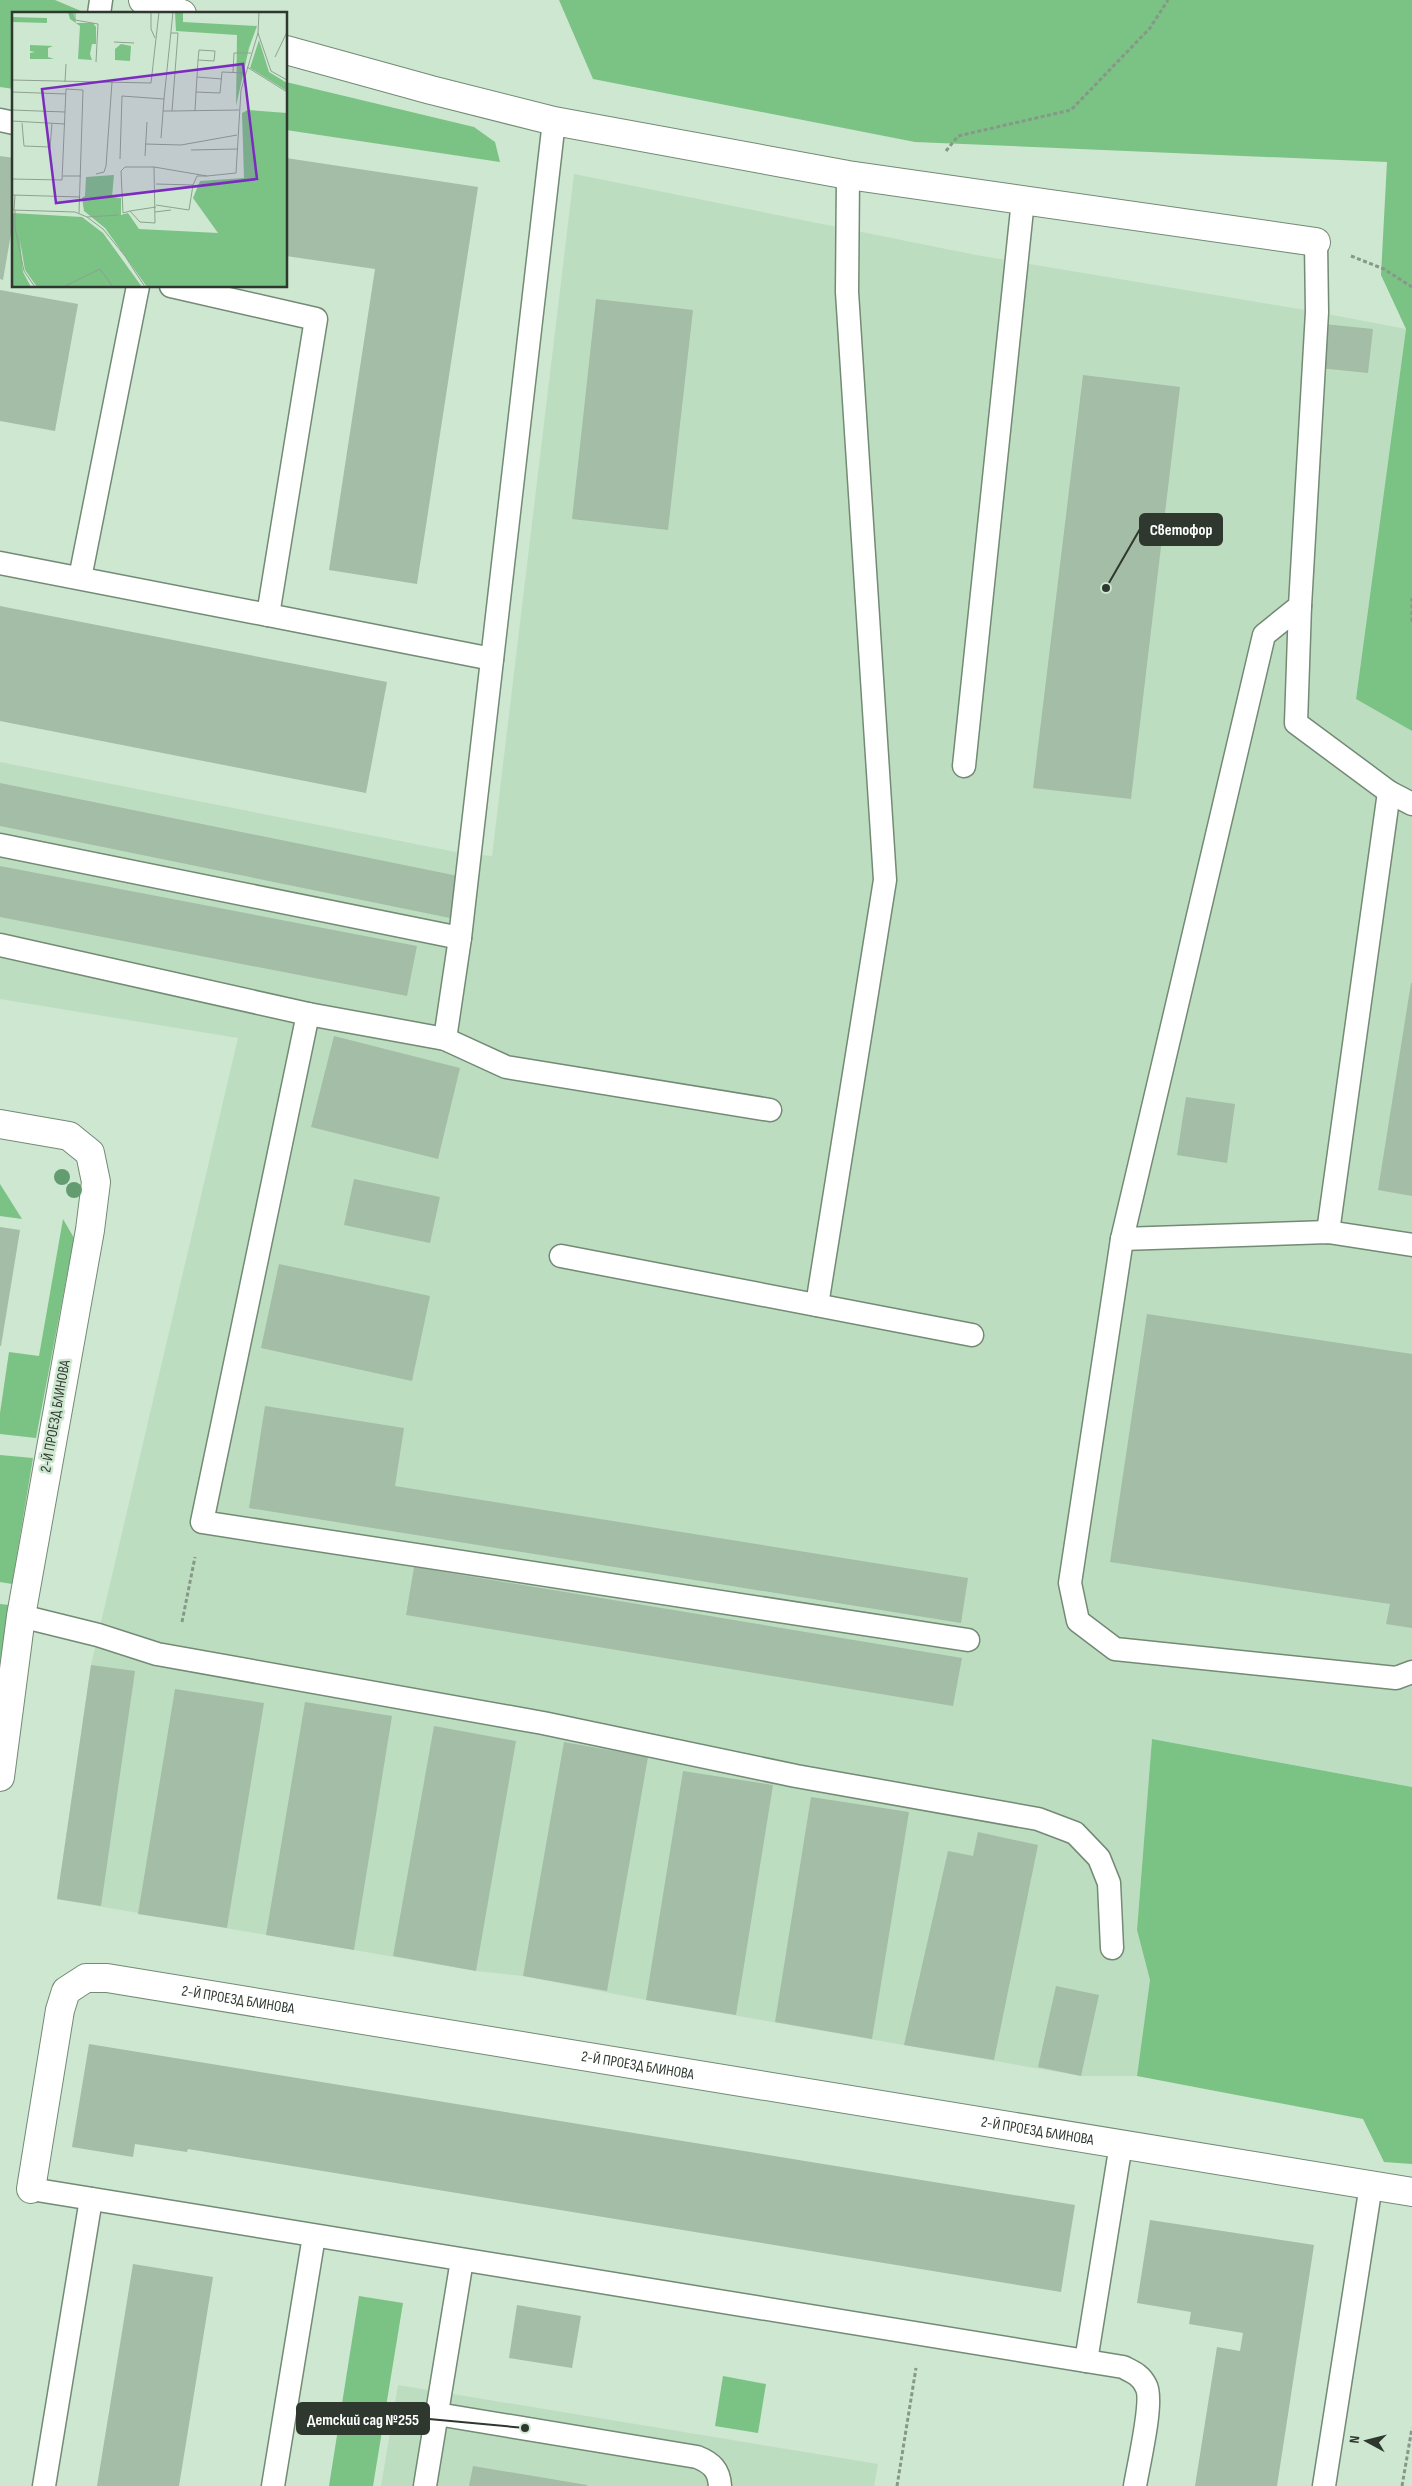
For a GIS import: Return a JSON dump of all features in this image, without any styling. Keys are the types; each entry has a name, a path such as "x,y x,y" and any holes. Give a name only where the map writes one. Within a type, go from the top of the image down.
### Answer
{"street":[{"path":"143,0 176,12"},
{"path":"288,51 422,88 554,120 848,175 1316,242"},
{"name":"2-Й ПРОЕЗД БЛИНОВА","path":"0,1124 69,1136 90,1153 96,1182 90,1230 21,1616 0,1777"},
{"name":"2-Й ПРОЕЗД БЛИНОВА","path":"31,2189 60,2010 66,1991 86,1978 107,1978 1412,2192"}],"lane":[{"path":"445,1038 460,938 554,120"},
{"path":"817,1305 884,880 847,292 848,175"},
{"path":"964,766 1023,200"},
{"path":"1316,242 1317,312 1300,606 1296,722 1389,792 1412,804"},
{"path":"80,578 138,288"},
{"path":"180,288 316,320 268,615"},
{"path":"0,563 492,659"},
{"path":"1300,606 1264,635 1122,1240 1070,1583 1078,1621 1115,1649 1396,1678 1412,1672"},
{"path":"1328,1232 1389,792"},
{"path":"0,846 460,938"},
{"path":"0,944 308,1014 445,1038 506,1067 770,1110"},
{"path":"308,1014 202,1522 968,1640"},
{"path":"1122,1240 1328,1232 1412,1245"},
{"path":"561,1256 972,1335"},
{"path":"21,1616 157,1654 543,1723 796,1776 1038,1819 1076,1833 1099,1858 1109,1883 1112,1948"},
{"path":"1086,2362 1121,2144"},
{"path":"1324,2486 1371,2185"},
{"path":"31,2189 1086,2362 1130,2371 1138,2374 1147,2388 1148,2404 1135,2486"},
{"path":"44,2486 91,2199"},
{"path":"273,2486 314,2236"},
{"path":"426,2486 462,2260"},
{"path":"437,2414 697,2457 711,2462 719,2475 720,2486"}],"path":[{"path":"916,185 958,136 1071,110 1150,28 1168,0"},
{"path":"1316,242 1384,269 1412,288"},
{"path":"1412,598 1412,622"},
{"path":"184,1608 202,1522"},
{"path":"897,2486 922,2335"},
{"path":"1402,2486 1412,2428"}],"shaded area":[{"path":"574,174 976,255 1317,312 1406,329 1356,699 1412,731 1412,1787 1152,1739 1137,1930 1150,1980 1137,2076 1081,2076 646,2000 523,1976 476,1971 57,1899 91,1665 238,1038 0,999 0,762 461,853 492,856"},
{"path":"398,2385 878,2464 874,2486 381,2486"}],"green space":[{"path":"0,0 55,0 83,12 12,12 12,89 0,87"},
{"path":"559,0 1412,0 1412,731 1356,699 1406,329 1381,275 1387,162 915,142 593,79"},
{"path":"288,82 474,127 495,142 500,162 288,130"},
{"path":"0,1184 22,1219 0,1216"},
{"path":"63,1219 74,1238 36,1438 0,1434 0,1413 9,1352 39,1356"},
{"path":"0,1455 33,1458 12,1584 0,1582"},
{"path":"0,1604 9,1605 0,1665"},
{"path":"1152,1739 1412,1787 1412,2164 1384,2162 1363,2119 1137,2076 1150,1980 1137,1930"},
{"path":"359,2296 403,2303 373,2486 329,2486"},
{"path":"723,2376 766,2384 758,2433 715,2426"}],"building":[{"path":"0,156 12,158 12,228 3,280 0,279"},
{"path":"288,158 478,187 417,584 329,570 375,269 288,256"},
{"path":"0,290 78,304 55,431 0,421"},
{"path":"596,299 693,310 668,530 572,519"},
{"path":"1324,324 1373,329 1368,373 1319,368"},
{"path":"1083,375 1180,387 1131,799 1033,788"},
{"path":"0,606 387,682 366,793 0,721"},
{"path":"0,783 458,876 450,918 0,826"},
{"path":"0,866 417,946 407,996 0,917"},
{"path":"1412,983 1412,1196 1378,1190"},
{"path":"334,1036 460,1068 438,1159 311,1127"},
{"path":"1186,1097 1235,1104 1227,1163 1177,1155"},
{"path":"354,1179 440,1197 430,1243 344,1225"},
{"path":"0,1227 20,1230 1,1346 0,1346"},
{"path":"279,1264 430,1296 412,1381 261,1348"},
{"path":"1147,1314 1412,1354 1412,1628 1386,1624 1390,1604 1110,1562"},
{"path":"265,1406 404,1428 395,1486 968,1578 961,1623 249,1508"},
{"path":"414,1567 962,1658 953,1706 406,1615"},
{"path":"91,1665 135,1671 101,1906 57,1899"},
{"path":"175,1689 264,1703 227,1928 138,1914"},
{"path":"305,1702 392,1716 354,1950 266,1935"},
{"path":"434,1726 516,1741 476,1971 393,1956"},
{"path":"564,1742 648,1757 607,1991 523,1976"},
{"path":"683,1771 773,1785 736,2015 646,2000"},
{"path":"811,1797 909,1812 872,2039 775,2022"},
{"path":"978,1832 1038,1845 994,2060 904,2045 948,1851 973,1856"},
{"path":"1056,1986 1099,1995 1081,2076 1038,2067"},
{"path":"89,2044 1075,2205 1061,2292 188,2149 187,2152 135,2144 133,2157 72,2147"},
{"path":"1150,2220 1314,2245 1277,2486 1195,2486 1217,2347 1240,2351 1243,2333 1189,2324 1191,2312 1137,2303"},
{"path":"133,2264 213,2277 179,2486 97,2486"},
{"path":"517,2305 581,2316 572,2368 509,2358"},
{"path":"473,2466 587,2485 587,2486 469,2486"}],"place":[{"name":"Светофор","path":"1106,588"},
{"name":"Детский сад №255","path":"525,2428"}]}
